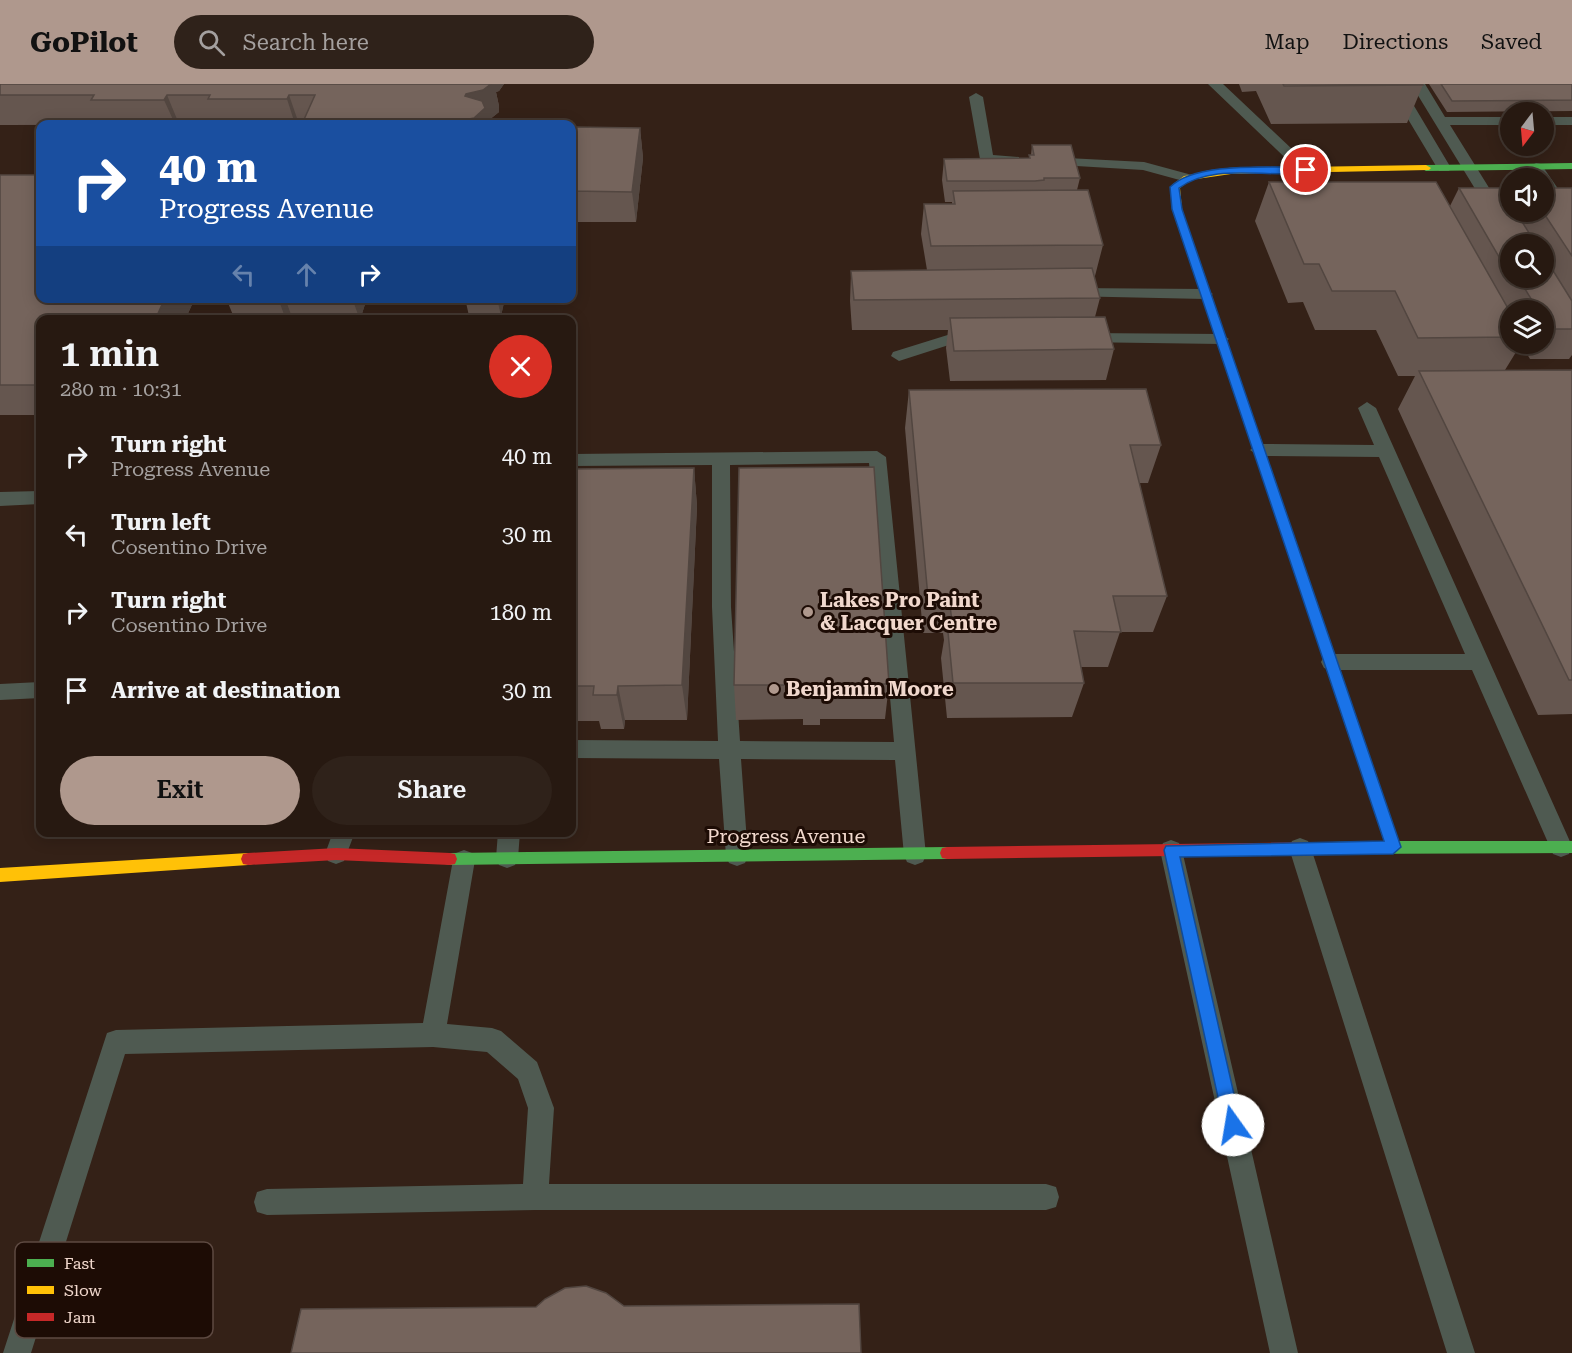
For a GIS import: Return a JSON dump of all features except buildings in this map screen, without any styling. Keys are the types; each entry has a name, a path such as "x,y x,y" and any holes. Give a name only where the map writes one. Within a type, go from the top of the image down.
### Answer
{"street":[{"path":"1393,847 1205,294 1177,209 1175,187 1187,178 1231,171 1572,166"},
{"name":"Progress Avenue","path":"0,874 336,854 464,860 1300,848 1566,847"}],"lane":[{"path":"1215,84 1306,170"},
{"path":"1394,84 1444,168"},
{"path":"1418,84 1511,234"},
{"path":"976,97 987,159 1144,166 1187,178"},
{"path":"1442,121 1500,121"},
{"path":"1554,121 1572,121"},
{"path":"1536,167 1572,220"},
{"path":"1383,169 1392,186"},
{"path":"1278,170 1287,187"},
{"path":"1052,292 1205,294"},
{"path":"900,356 954,338 989,338"},
{"path":"1070,338 1221,339"},
{"path":"1366,408 1566,847"},
{"path":"1259,450 1385,451"},
{"path":"576,460 877,457 915,855"},
{"path":"721,458 718,529 729,750 737,856"},
{"path":"0,499 36,498"},
{"path":"1331,662 1480,662"},
{"path":"0,692 36,690"},
{"path":"576,749 905,751"},
{"path":"336,854 342,837"},
{"path":"507,858 509,837"},
{"path":"1300,848 1461,1353"},
{"path":"1171,850 1284,1353"},
{"path":"433,1035 464,860"},
{"path":"52,1242 116,1042 433,1035 492,1040 528,1071 541,1108 535,1197"},
{"path":"267,1202 535,1197 1046,1197"},
{"path":"17,1353 22,1338"}],"traffic: fast":[{"path":"1426,168 1572,166"},
{"path":"1225,351 1393,847"},
{"path":"1332,848 1572,847"},
{"path":"450,859 947,853"}],"traffic: slow":[{"path":"1225,351 1177,209 1175,187 1187,178 1231,171 1426,168"},
{"path":"0,875 248,859"}],"traffic: jam":[{"path":"947,853 1332,848"},
{"path":"248,859 336,854 450,859"}],"place":[{"name":"Lakes Pro Paint & Lacquer Centre","path":"808,612"},
{"name":"Benjamin Moore","path":"774,689"}],"route":[{"path":"1233,1125 1171,850 1393,847 1177,209 1175,187 1187,178 1231,171 1306,170"}]}
